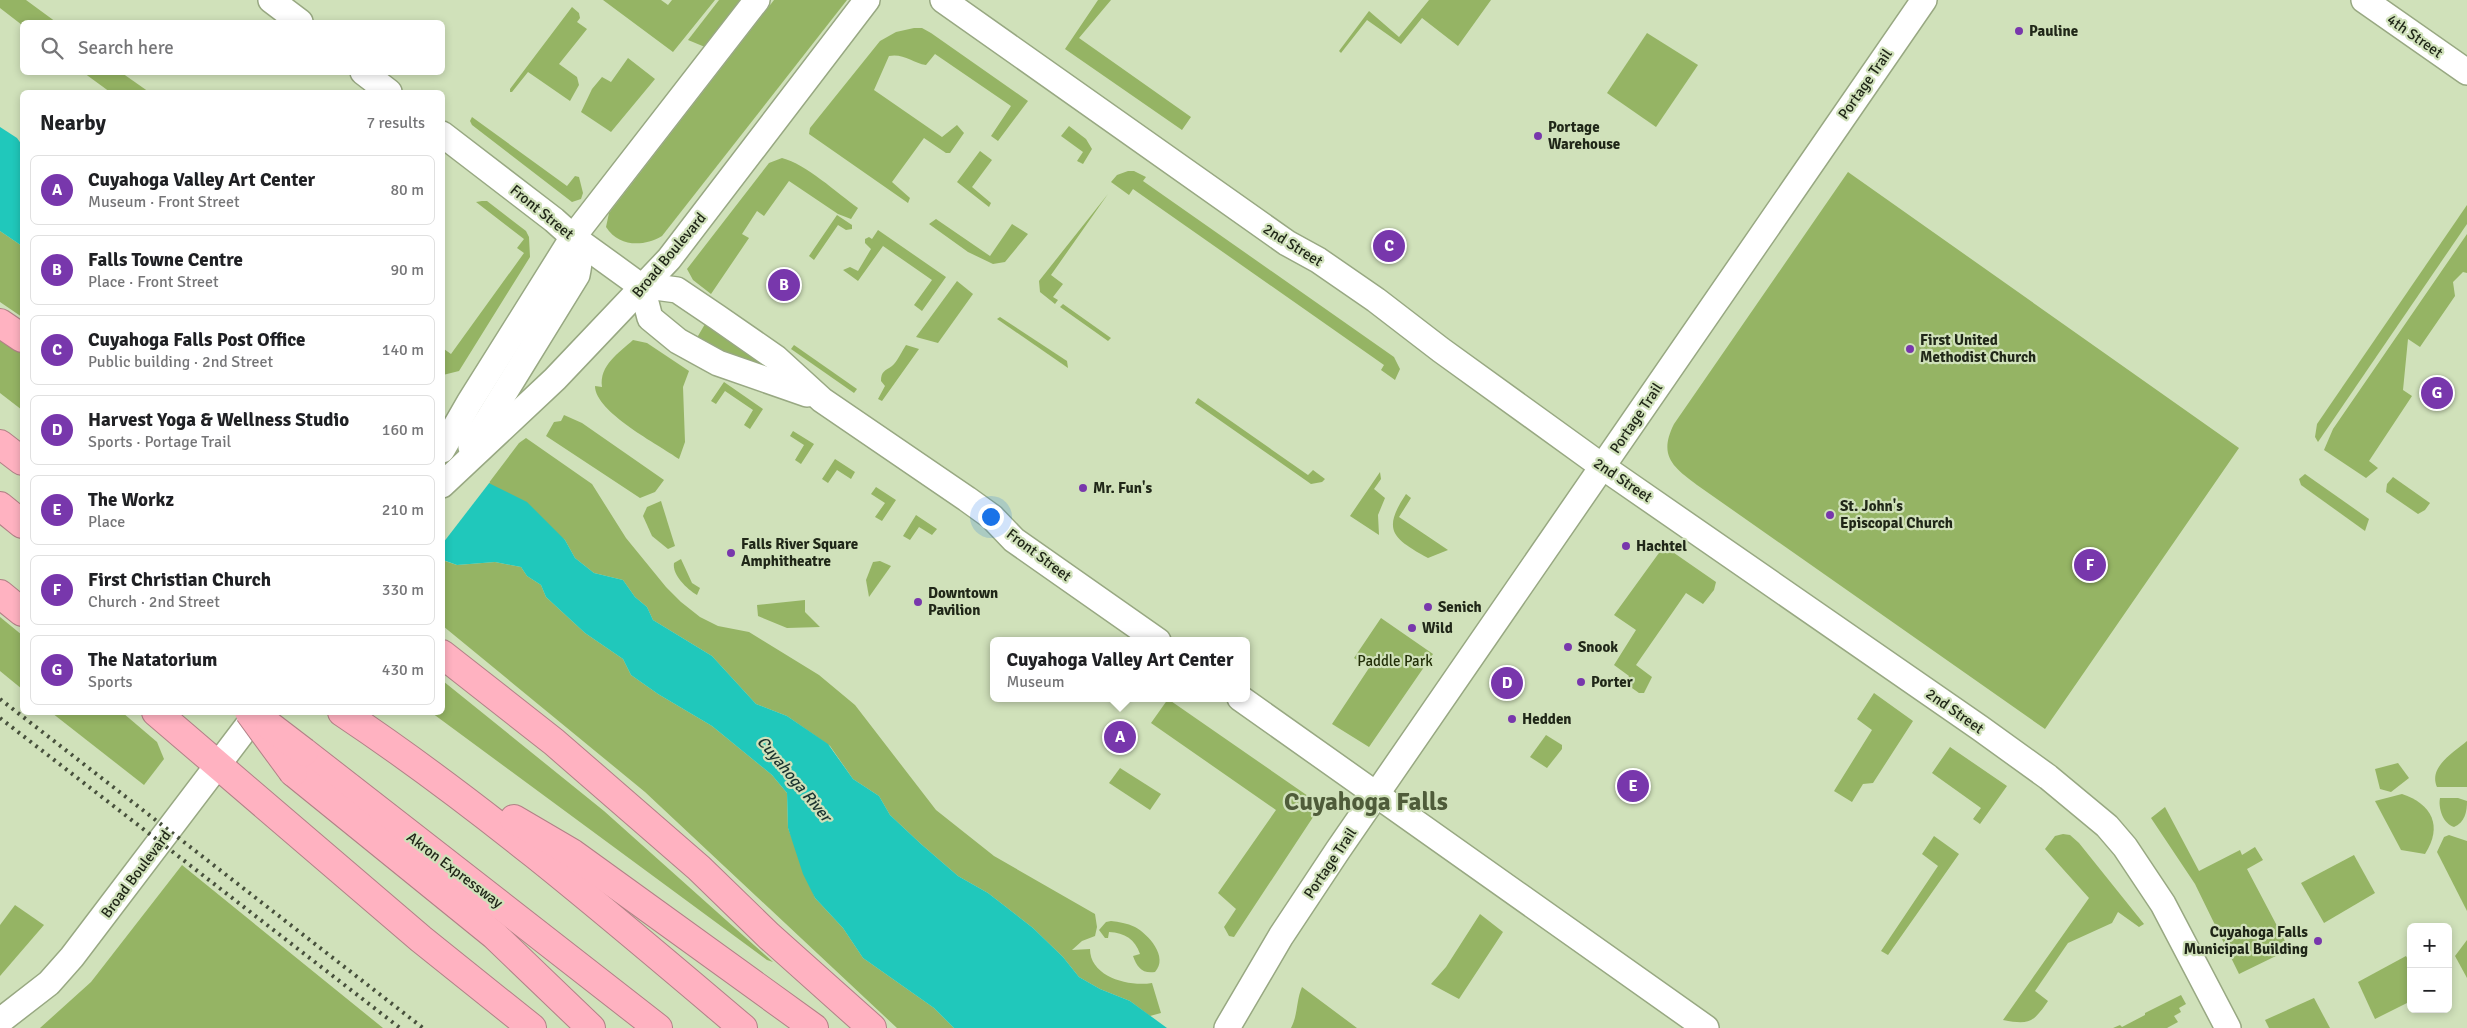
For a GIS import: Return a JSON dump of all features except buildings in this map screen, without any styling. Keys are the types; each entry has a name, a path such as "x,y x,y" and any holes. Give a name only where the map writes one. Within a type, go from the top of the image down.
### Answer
{"highway":[{"path":"0,323 20,337"},
{"path":"0,444 20,459"},
{"path":"0,506 20,522"},
{"path":"0,594 20,610"},
{"path":"445,656 554,742 699,868 769,936 872,1028"},
{"path":"160,715 421,938 532,1028"},
{"path":"252,715 299,762 494,935 591,1028"},
{"name":"Akron Expressway","path":"256,715 299,762 658,1028"},
{"path":"346,715 407,756 557,870 743,1028"},
{"path":"407,756 572,853 814,1028"}],"main road":[{"path":"271,0 297,20"},
{"name":"Broad Boulevard","path":"486,416 573,237 757,0"},
{"name":"Broad Boulevard","path":"445,448 486,416 555,379 642,288 687,236 868,0"},
{"name":"2nd Street","path":"943,0 1287,243 1318,260 1376,300 1441,350 1603,467 1976,724 2048,777 2107,826 2125,847 2163,904 2228,1028"},
{"name":"Portage Trail","path":"1227,1028 1281,936 1375,796 1924,0"},
{"name":"4th Street","path":"2364,0 2467,72"},
{"path":"367,75 386,90"},
{"name":"Front Street","path":"445,136 554,220 573,237 642,288 650,318 678,341 718,363 779,383 822,400"},
{"name":"Front Street","path":"642,288 655,287 677,290 776,358 822,400 967,499 992,517 1014,540 1152,637"},
{"path":"448,480 486,416"},
{"path":"1246,702 1338,766 1375,796 1706,1028"},
{"name":"Broad Boulevard","path":"0,1021 49,983 72,957 256,715"}],"green space":[{"path":"0,0 26,0 53,20 20,20 20,23 0,8"},
{"path":"603,0 661,0 668,5 672,0 715,0 673,52"},
{"path":"719,0 741,0 705,47 688,40"},
{"path":"774,0 847,0 662,236 647,242 632,243 624,242 611,234 606,227 609,213"},
{"path":"1098,0 1111,0 1079,38 1191,117 1182,130 1065,49"},
{"path":"1429,0 1491,0 1458,46 1422,18 1401,44 1367,20 1341,53 1339,51 1369,11 1399,37"},
{"path":"572,7 579,13 580,18 577,22 587,29 559,64 577,77 579,85 570,101 528,72 510,92 510,89"},
{"path":"922,28 931,33 1028,101 998,141 991,136 1011,106 935,54 926,65 899,56 889,56 874,90 942,137 957,125 964,133 950,153 946,153 924,138 892,182 910,198 908,203 809,134 810,128 880,41 896,32"},
{"path":"1647,33 1698,65 1656,127 1607,93"},
{"path":"628,58 655,79 611,132 581,112 592,89 602,77 611,82"},
{"path":"87,75 125,75 146,90 107,90"},
{"path":"472,117 567,186 575,176 579,177 583,193 581,199 572,202 472,125 470,121"},
{"path":"1069,126 1086,139 1092,149 1083,164 1077,161 1083,152 1061,136"},
{"path":"980,151 992,160 972,187 991,203 989,207 957,182"},
{"path":"782,158 801,166 858,208 851,219 838,214 789,181 764,216 757,211 742,234 749,238 711,294 693,280 687,269 769,163"},
{"path":"1134,171 1146,177 1143,181 1394,357 1400,369 1395,380 1381,370 1384,365 1133,189 1129,195 1111,182 1117,175"},
{"path":"1848,172 2239,448 2045,729 1697,485 1670,460 1667,444 1674,424"},
{"path":"1108,194 1051,275 1063,284 1053,297 1058,300 1055,304 1040,292 1039,281"},
{"path":"487,201 526,231 529,237 530,257 459,371 445,374 445,350 451,354 524,253 517,248 524,239 476,202"},
{"path":"2467,205 2467,224 2318,442 2315,437 2317,424"},
{"path":"837,215 852,225 852,229 846,230 838,225 814,260 809,256"},
{"path":"936,219 990,256 1012,224 1028,234 1005,262 993,264 968,252 929,224"},
{"path":"878,230 946,277 922,311 914,305 932,280 883,246 858,281 843,270 850,267 858,271 871,249 865,243 865,239 869,237 872,239"},
{"path":"0,231 20,245 20,316 0,302"},
{"path":"2467,234 2467,273 2463,272 2453,282 2455,296 2420,347 2408,339 2403,390 2412,396 2369,461 2378,468 2366,478 2324,450 2333,429"},
{"path":"957,281 973,294 938,343 916,337"},
{"path":"1063,304 1111,338 1108,341 1060,307"},
{"path":"1000,317 1067,361 1068,368 997,319"},
{"path":"704,321 773,364 765,369 728,360 691,337 698,336 705,324"},
{"path":"0,337 20,352 20,408 0,393"},
{"path":"633,340 647,343 689,371 683,387 685,442 679,459 616,417 598,396 595,386 602,387 602,379 607,366"},
{"path":"794,345 857,389 854,393 791,349"},
{"path":"906,345 919,349 882,401 878,399 885,386 881,381 882,375 898,359"},
{"path":"724,382 763,409 750,429 744,425 753,410 725,391 716,404 711,401"},
{"path":"1198,398 1308,475 1313,470 1325,479 1322,482 1311,484 1195,403"},
{"path":"564,415 582,423 664,480 655,492 640,498 546,436 554,422 561,421"},
{"path":"793,431 814,444 801,464 795,460 804,445 790,436"},
{"path":"526,438 592,484 626,538 666,587 681,602 700,617 718,626 749,632 819,675 855,705 936,810 994,856 1095,914 1097,927 1095,936 1082,941 1072,950 1090,949 1096,967 1112,978 1133,983 1152,983 1161,1013 1150,1016 1130,1001 1100,989 1079,977 1063,957 1033,928 988,893 958,876 921,844 890,815 879,796 853,779 830,746 787,716 756,704 712,656 653,620 647,607 635,597 623,580 594,573 575,558 565,540 488,484 519,443"},
{"path":"835,459 855,472 851,479 837,470 828,483 822,479"},
{"path":"1380,472 1381,479 1374,489 1385,498 1378,515 1379,535 1350,516"},
{"path":"2305,474 2369,519 2365,531 2301,485 2299,479"},
{"path":"2393,477 2430,503 2425,510 2418,514 2386,492 2387,484"},
{"path":"876,487 896,500 882,521 875,517 885,503 871,494"},
{"path":"1406,494 1411,498 1399,517 1448,550 1428,558 1406,545 1394,532 1394,516"},
{"path":"661,501 675,546 668,549 652,536 643,516 647,507"},
{"path":"916,515 937,529 932,535 919,527 910,540 903,536"},
{"path":"1664,546 1716,582 1714,590 1703,604 1686,593 1636,665 1652,677 1644,693 1639,693 1625,683 1629,676 1614,665 1636,630 1614,615"},
{"path":"681,559 692,583 700,588 697,595 685,585 675,572 674,563"},
{"path":"445,561 457,565 495,562 521,567 527,576 541,585 546,597 585,633 623,659 631,675 658,694 712,726 772,775 787,793 788,828 815,898 843,928 863,958 934,1008 954,1028 897,1028 645,792 445,628"},
{"path":"880,561 891,566 869,597 866,580 873,562"},
{"path":"805,600 805,612 820,627 787,628 758,616 757,605"},
{"path":"0,617 20,633 20,687 0,671"},
{"name":"Paddle Park","path":"1381,618 1433,654 1369,747 1332,724 1369,668 1354,658"},
{"path":"445,683 604,811 773,962 767,960 435,715 445,715"},
{"path":"1874,693 1913,721 1873,783 1863,784 1852,802 1834,791 1872,730 1857,719"},
{"path":"1166,702 1172,702 1321,805 1234,937 1229,936 1224,927 1236,909 1218,893 1276,810 1151,723"},
{"path":"55,715 125,715 157,742 164,759 144,785"},
{"path":"1546,735 1562,745 1562,749 1547,768 1530,757"},
{"path":"2467,741 2467,787 2437,787 2435,780 2439,767 2449,755"},
{"path":"1950,747 2007,786 1980,824 1973,819 1981,808 1932,773"},
{"path":"2398,763 2409,778 2391,792 2380,789 2375,769"},
{"path":"1120,768 1161,794 1150,810 1109,783"},
{"path":"2402,794 2421,804 2432,817 2434,825 2433,834 2425,854 2401,850 2375,801"},
{"path":"2440,798 2458,798 2467,801 2465,816 2458,825 2454,827 2444,819"},
{"path":"2165,807 2199,871 2240,850 2242,855 2255,847 2263,860 2247,869 2285,941 2276,945 2280,954 2239,974 2195,884 2151,818"},
{"path":"2070,835 2079,843 2144,924 2139,927 2118,912 2112,923 2068,943 2035,991 2048,1001 2038,1014 2030,1021 2025,1022 2003,1020 2089,898 2045,849 2055,836"},
{"path":"2449,835 2467,841 2467,911 2437,852 2444,837"},
{"path":"1934,836 1959,854 1888,955 1881,951 1938,866 1922,854"},
{"path":"2354,855 2375,893 2324,923 2301,883"},
{"path":"182,865 383,1028 40,1028 91,982"},
{"path":"15,905 44,925 0,976 0,925"},
{"path":"1480,914 1503,932 1459,999 1431,984 1446,967"},
{"path":"1111,921 1135,927 1151,940 1160,960 1155,972 1143,971 1138,966 1133,956 1140,954 1138,949 1125,935 1109,932 1108,938 1105,938 1099,930 1106,922"},
{"path":"2467,940 2467,978 2455,956"},
{"path":"2406,956 2407,958 2407,1003 2375,1019 2358,982"},
{"path":"1302,987 1357,1028 1291,1028"},
{"path":"2181,995 2186,1004 2179,1008 2181,1012 2174,1016 2178,1022 2167,1028 2113,1028 2120,1025 2122,1027"},
{"path":"2314,998 2330,1028 2269,1028 2265,1020"}],"water":[{"path":"0,127 17,138 20,142 20,245 0,231"},
{"name":"Cuyahoga River","path":"445,461 527,502 565,540 575,558 594,573 623,580 635,597 647,607 653,620 712,656 756,704 787,716 828,744 853,779 879,796 890,815 921,844 958,876 988,893 1033,928 1063,957 1079,977 1100,989 1130,1001 1167,1028 954,1028 934,1008 863,958 843,928 815,898 803,874 788,828 787,793 772,775 712,726 658,694 631,675 623,659 585,633 546,597 541,585 527,576 521,567 495,562 457,565 445,561"}],"pier":[{"path":"445,459 490,482 445,540"}],"railway":[{"path":"0,699 20,715"},
{"path":"21,715 423,1028"},
{"path":"0,718 400,1028"}],"place":[{"name":"Pauline","path":"2019,31"},
{"name":"Portage Warehouse","path":"1538,136"},
{"name":"Cuyahoga Falls Post Office","path":"1389,246"},
{"name":"Falls Towne Centre","path":"784,285"},
{"name":"First United Methodist Church","path":"1910,349"},
{"name":"The Natatorium","path":"2437,393"},
{"name":"Mr. Fun's","path":"1083,488"},
{"name":"St. John's Episcopal Church","path":"1830,515"},
{"name":"Hachtel","path":"1626,546"},
{"name":"Falls River Square Amphitheatre","path":"731,553"},
{"name":"First Christian Church","path":"2090,565"},
{"name":"Downtown Pavilion","path":"918,602"},
{"name":"Senich","path":"1428,607"},
{"name":"Wild","path":"1412,628"},
{"name":"Snook","path":"1568,647"},
{"name":"Porter","path":"1581,682"},
{"name":"Harvest Yoga & Wellness Studio","path":"1507,683"},
{"name":"Hedden","path":"1512,719"},
{"name":"Cuyahoga Valley Art Center","path":"1120,737"},
{"name":"The Workz","path":"1633,786"},
{"name":"Cuyahoga Falls Municipal Building","path":"2318,941"}],"district":[{"name":"Cuyahoga Falls","path":"1366,801"}]}
